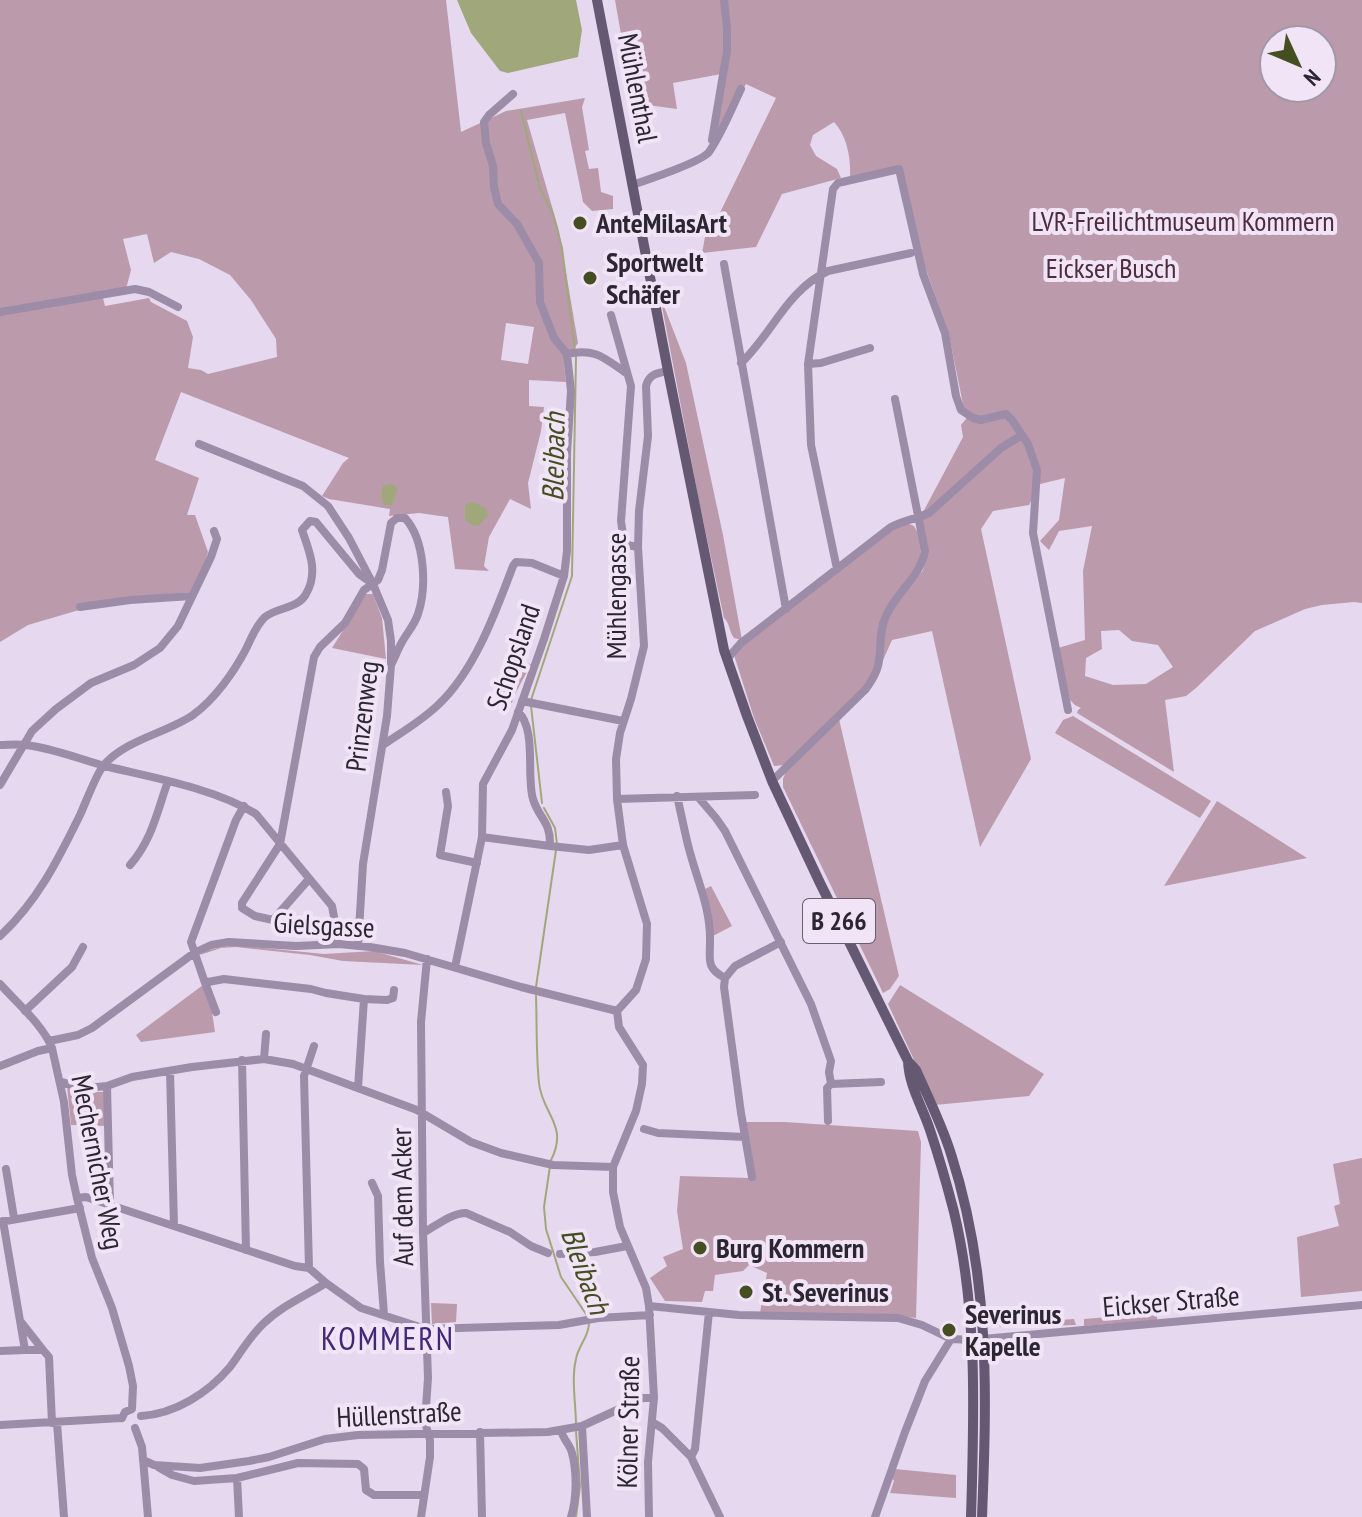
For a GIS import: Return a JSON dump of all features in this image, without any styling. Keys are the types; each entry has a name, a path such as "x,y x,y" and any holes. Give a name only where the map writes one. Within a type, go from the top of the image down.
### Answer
{"main road":[{"name":"Mühlenthal","path":"597,0 632,185"},
{"name":"B 266","path":"632,185 727,659 772,781 908,1061 916,1070 951,1154 969,1222 985,1339 982,1517"},
{"name":"B 266","path":"908,1061 908,1076 930,1128 954,1213 971,1313 974,1429 971,1517"}],"street":[{"path":"632,185 708,154 727,51 724,0"},
{"path":"711,145 723,128 741,89"},
{"path":"513,94 484,122 498,204 517,224 539,263 540,302 554,338 572,353 592,352 626,373"},
{"path":"837,569 811,445 808,364 833,189 838,183 899,169 923,274 945,333 961,410 981,420 1006,414 1028,444 1037,470 1033,533 1068,710"},
{"path":"741,363 780,312 820,274 911,253"},
{"path":"724,264 786,609"},
{"path":"0,312 135,289 149,292 178,307"},
{"path":"611,315 631,386 621,521 627,545 638,547"},
{"path":"808,364 870,348"},
{"name":"Schopsland","path":"455,967 482,837 483,784 512,730 518,712 528,703 564,576 572,353"},
{"name":"Mühlengasse","path":"617,1011 636,990 646,959 644,912 623,845 616,759 644,646 638,547 648,436 646,386 653,374 668,371"},
{"path":"772,781 874,678 883,621 923,560 925,551 895,399"},
{"path":"727,659 741,643 891,527 929,513 1001,448 1022,435"},
{"name":"Prinzenweg","path":"199,444 295,482 328,506 349,538 388,620 391,665 387,716 363,864 358,946"},
{"path":"309,879 273,920 242,908 242,903 280,844 314,657 345,623 364,590 373,584 382,570 391,523 397,518 405,518 418,538 423,567 421,598 417,616 391,665"},
{"path":"0,936 35,899 55,866 103,766 136,742 193,715 229,677 265,617 299,603 306,594 313,575 302,530 310,521 316,522 359,574 373,584"},
{"path":"0,785 32,731 56,709 91,683 134,665 160,648 178,626 211,557 217,539 214,531"},
{"path":"383,745 432,711 451,692 474,657 516,562 532,563 564,576"},
{"path":"80,607 192,596"},
{"path":"722,636 741,643"},
{"path":"528,703 623,721"},
{"path":"518,712 523,716 527,730 533,799 555,847"},
{"path":"387,716 405,730"},
{"path":"0,745 25,745 61,752 103,766 168,781 244,806 256,814 332,906 339,944"},
{"path":"130,865 142,851 152,830 168,781"},
{"path":"446,792 448,806 440,855 477,863"},
{"path":"617,799 755,795"},
{"path":"677,796 688,847 707,906 710,965 715,973 725,978"},
{"path":"698,797 725,831 811,1004 831,1061 831,1084"},
{"path":"216,1012 191,942 244,806"},
{"path":"482,837 589,850 623,845"},
{"name":"Gielsgasse","path":"0,1066 92,1028 194,953 211,945 229,942 296,946 339,944 405,953 617,1011"},
{"path":"752,1177 725,978 735,966 781,942"},
{"path":"25,1011 72,967 83,947"},
{"name":"Auf dem Acker","path":"421,1517 430,1457 425,1422 428,1378 421,1022 427,959"},
{"path":"204,980 214,982 224,979 297,987 364,999 387,1000 393,998 394,990"},
{"name":"Mechernicher Weg","path":"0,984 50,1044 61,1082 77,1198 92,1258 112,1308 129,1366 133,1386 132,1409"},
{"path":"358,1088 364,999"},
{"name":"Kölner Straße","path":"617,1011 619,1027 643,1065 638,1127 613,1167 613,1192 620,1227 646,1288 650,1310 654,1398 648,1462 649,1517"},
{"path":"264,1059 266,1034"},
{"path":"309,1268 304,1076 314,1046"},
{"path":"61,1082 87,1088 107,1086 132,1077 264,1059 293,1064 423,1113 471,1142 501,1153 551,1165 613,1167"},
{"path":"242,1060 246,1250"},
{"path":"170,1071 174,1226"},
{"path":"828,1121 827,1088 831,1084 881,1082"},
{"path":"107,1086 110,1205"},
{"path":"638,1127 658,1133 745,1137"},
{"path":"6,1169 14,1218"},
{"path":"372,1183 378,1196 384,1314"},
{"path":"77,1198 86,1197 309,1268 361,1308 426,1329 559,1325 650,1310 758,1316 898,1318 922,1325 951,1339 925,1381 875,1517"},
{"path":"25,1350 2,1221 80,1208"},
{"path":"423,1233 448,1218 466,1213 548,1253"},
{"path":"560,1254 627,1246"},
{"path":"141,1416 166,1411 206,1390 230,1366 261,1326 326,1283"},
{"name":"Eickser Straße","path":"951,1339 985,1339 1362,1305"},
{"path":"691,1457 695,1449 709,1312"},
{"path":"20,1321 49,1357 64,1517"},
{"path":"0,1351 43,1350"},
{"name":"Hüllenstraße","path":"143,1460 154,1465 200,1468 269,1457 303,1444 358,1435 548,1432 578,1427 643,1398 654,1398"},
{"path":"132,1409 141,1416 135,1428 127,1428 122,1422 125,1412 132,1409"},
{"path":"0,1425 122,1418"},
{"path":"652,1422 691,1457 720,1517"},
{"path":"578,1427 587,1517"},
{"path":"135,1428 142,1447 148,1517"},
{"path":"561,1430 562,1440 572,1449 575,1486 571,1517"},
{"path":"480,1432 482,1517"},
{"path":"154,1465 172,1475 194,1481 237,1478 298,1463 358,1464 364,1469 366,1490 374,1495 424,1495"},
{"path":"237,1478 239,1517"}],"green space":[{"path":"0,0 446,0 461,132 506,111 585,98 582,107 589,169 598,168 601,192 613,196 613,209 592,211 583,202 565,113 527,120 559,231 578,343 564,364 566,382 529,380 529,406 544,407 528,483 531,509 510,499 489,537 484,566 489,571 455,569 448,517 419,513 389,516 390,509 322,496 349,458 181,392 155,460 199,478 187,515 195,515 208,552 191,592 76,605 79,610 28,625 0,642 0,314 103,298 105,306 149,298 187,321 193,337 188,368 208,374 277,357 276,339 251,300 230,275 199,259 171,252 154,263 147,234 123,239 131,270 126,289 0,309","holes":["506,323 534,327 528,364 501,360"]},
{"path":"615,0 723,0 725,28 721,74 673,83 677,109 633,103"},
{"name":"Eickser Busch","path":"726,0 1362,0 1362,603 1305,609 1255,631 1186,696 1165,700 1174,772 1077,713 1081,708 1070,700 1058,648 1085,640 1083,571 1092,526 1059,531 1049,550 1040,541 1059,520 1065,478 1040,484 1029,505 993,511 981,529 1031,759 980,847 932,631 892,640 880,667 884,628 890,612 923,570 926,560 921,516 963,437 961,425 966,419 948,330 926,270 900,170 850,177 847,148 834,122 813,135 810,145 816,156 837,169 841,178 782,194 756,247 702,253 705,237 712,229 776,98 746,84 717,132 722,96","holes":["1119,630 1132,641 1158,645 1173,667 1146,684 1113,685 1085,676 1086,658 1102,649 1101,631"]},
{"path":"660,296 686,363 742,640 734,638 724,618"},
{"path":"906,523 914,526 919,535 920,563 885,612 876,667 865,687 784,765 774,766 754,718 734,655 893,528"},
{"path":"366,594 373,594 382,618 386,659 332,648"},
{"path":"519,662 531,664 512,703 497,695 497,690 502,680 517,670"},
{"path":"1073,716 1211,801 1200,818 1055,733 1063,720"},
{"path":"839,719 899,976 883,993 783,787 787,769"},
{"path":"1217,801 1307,858 1164,886"},
{"path":"711,886 732,926 713,936 705,889"},
{"path":"235,945 324,954 374,951 423,965 343,961 236,947 200,955 208,950"},
{"path":"203,985 211,1005 215,1032 141,1042 136,1035"},
{"path":"900,985 1044,1074 1029,1096 935,1105 888,1004"},
{"path":"67,1086 85,1092 104,1092 104,1126 71,1125"},
{"path":"746,1122 918,1131 921,1142 916,1318 760,1313 767,1273 749,1265 743,1271 715,1275 713,1291 705,1291 702,1302 665,1301 650,1278 667,1266 663,1257 683,1249 677,1211 680,1176 749,1178"},
{"path":"1362,1158 1362,1291 1301,1297 1297,1237 1339,1226 1334,1206 1340,1204 1333,1164"},
{"path":"431,1303 457,1304 456,1322 432,1324"},
{"path":"1157,1313 1157,1320 1084,1326 1084,1319"},
{"path":"989,1315 1021,1322 1074,1319 1076,1325 1002,1327 994,1323"},
{"path":"895,1469 956,1475 956,1498 890,1493"}],"shaded area":[{"path":"457,0 576,0 582,30 578,57 508,73 500,71 471,33"},
{"path":"392,484 398,489 392,505 384,505 383,486"},
{"path":"470,502 486,510 488,516 479,525 474,526 465,520 465,505"}],"waterway":[{"name":"Bleibach","path":"521,111 540,188 553,214 562,248 575,351"},
{"name":"Bleibach","path":"531,700 572,576 576,357"},
{"name":"Bleibach","path":"531,706 542,803"},
{"name":"Bleibach","path":"544,808 555,828 557,844"},
{"name":"Bleibach","path":"536,987 556,850"},
{"name":"Bleibach","path":"536,996 539,1083 557,1138 551,1160"},
{"name":"Bleibach","path":"550,1166 544,1207 546,1229 561,1277 588,1317"},
{"name":"Bleibach","path":"576,1425 575,1367 589,1323"},
{"name":"Bleibach","path":"576,1431 580,1486 576,1517"}],"place":[{"name":"AnteMilasArt","path":"580,223"},
{"name":"Sportwelt Schäfer","path":"590,278"},
{"name":"Burg Kommern","path":"700,1248"},
{"name":"St. Severinus","path":"746,1292"},
{"name":"Severinus Kapelle","path":"949,1330"}],"district":[{"name":"KOMMERN","path":"388,1339"}],"park label":[{"name":"LVR-Freilichtmuseum Kommern","path":"1183,221"}]}
